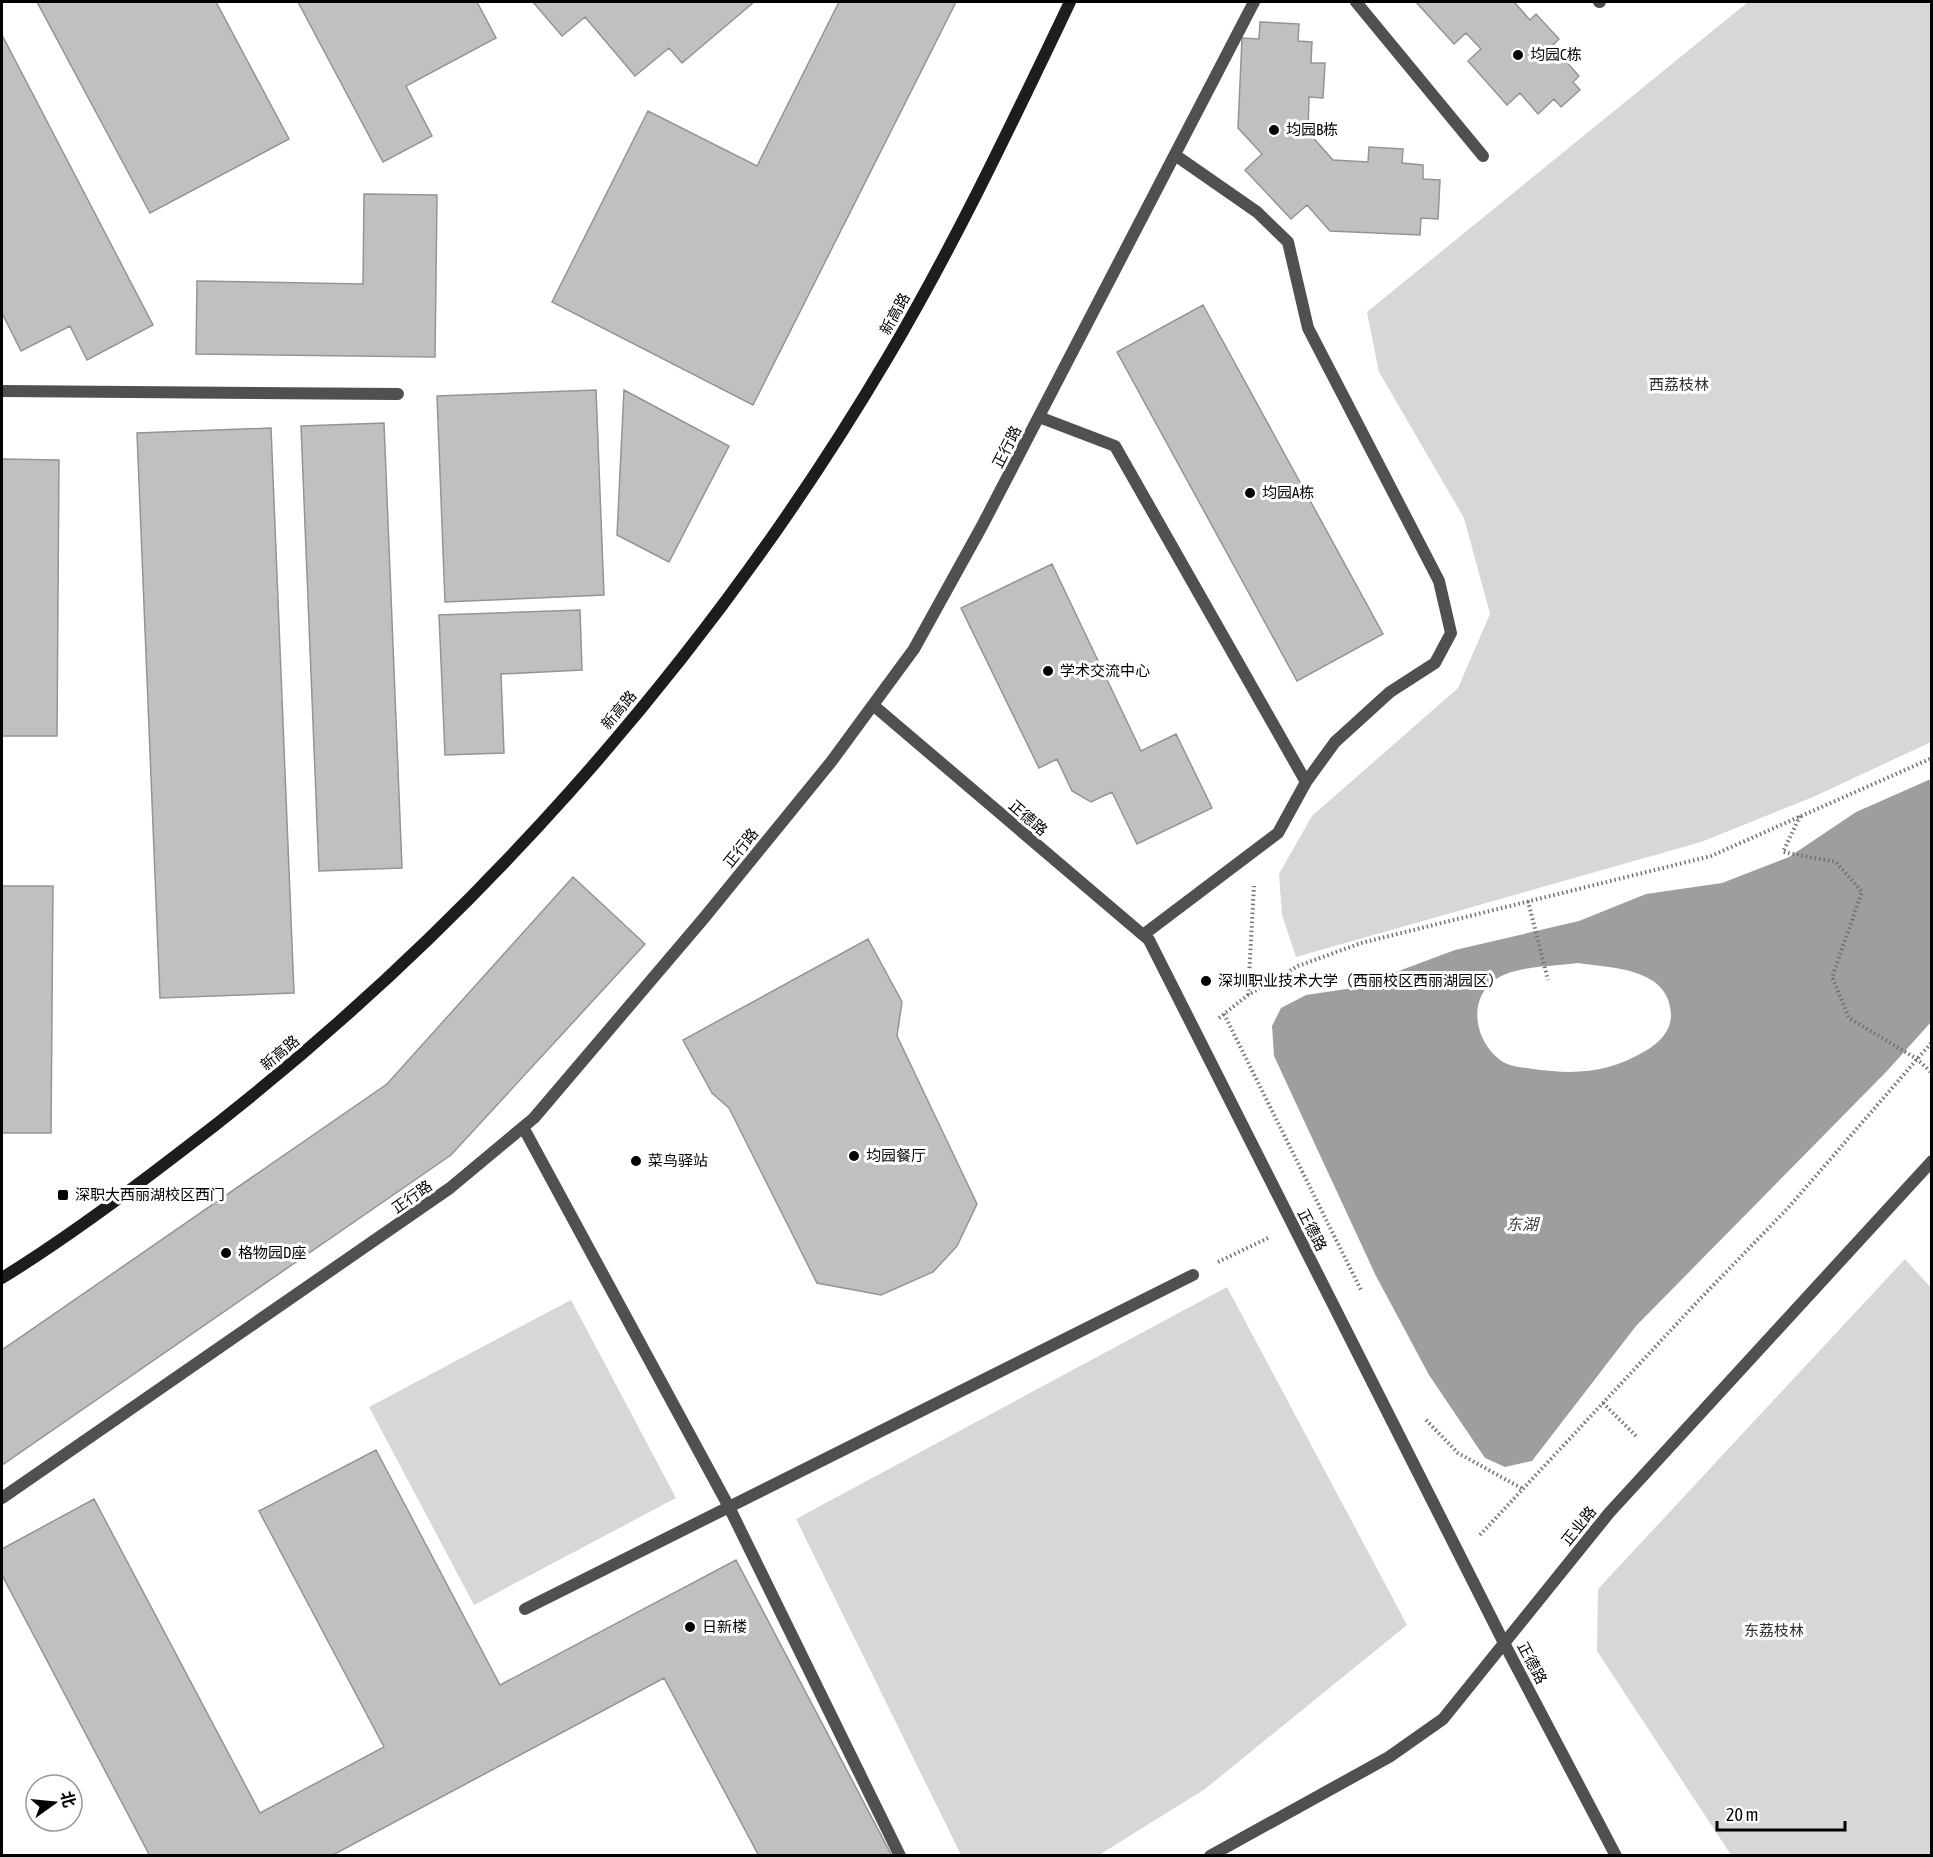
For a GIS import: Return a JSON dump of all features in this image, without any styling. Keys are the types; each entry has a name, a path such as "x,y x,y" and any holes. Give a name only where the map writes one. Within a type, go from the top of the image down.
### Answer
{"street":[{"name":"新高路","path":"2,1278 119,1199 221,1122 319,1041 413,954 503,864 597,761 678,663 748,570 821,465 889,356 951,244 1070,2"}],"lane":[{"name":"正行路","path":"2,1498 450,1188 534,1118 704,918 831,762 914,649 1039,417 1254,2"},
{"path":"1356,2 1483,156"},
{"path":"1143,935 1278,833 1306,782 1335,742 1390,692 1435,663 1451,633 1439,581 1308,328 1288,242 1257,212 1175,154"},
{"path":"2,391 398,394"},
{"path":"1039,417 1115,446 1306,782"},
{"name":"正德路","path":"873,705 1149,940 1504,1643 1616,1856"},
{"path":"523,1127 729,1507 900,1856"},
{"name":"正业路","path":"1210,1856 1389,1757 1443,1719 1609,1512 1932,1161"},
{"path":"525,1610 1193,1275"}],"path":[{"path":"1197,1036 1248,995 1298,966 1361,943 1711,856 1932,758"},
{"path":"1800,815 1783,852 1836,862 1862,892 1832,977 1849,1018 1917,1059 1932,1073"},
{"path":"1248,995 1256,849"},
{"path":"1528,901 1548,980"},
{"path":"1224,1014 1362,1292"},
{"path":"1460,1556 1788,1208 1932,1042"},
{"path":"1193,1275 1293,1225"},
{"path":"1603,1403 1658,1459"},
{"path":"1420,1409 1425,1420 1458,1453 1523,1489"}],"green space":[{"name":"西荔枝林","path":"1748,2 1931,2 1931,742 1813,797 1701,842 1296,957 1282,915 1279,874 1312,816 1458,688 1490,614 1464,518 1379,372 1367,312"},
{"name":"东荔枝林","path":"1905,1259 1932,1289 1931,1855 1731,1855 1597,1651 1598,1589"},
{"path":"1227,1287 1407,1625 1205,1789 1099,1855 961,1855 796,1519"},
{"path":"571,1300 676,1498 474,1605 369,1407"}],"water":[{"name":"东湖","path":"1931,779 1931,1022 1887,1071 1636,1326 1532,1461 1505,1467 1485,1458 1429,1375 1376,1276 1274,1056 1272,1026 1281,1008 1306,995 1353,988 1455,950 1579,921 1646,894 1722,883 1789,857 1856,812","holes":["1578,963 1637,973 1650,979 1661,988 1668,999 1671,1015 1671,1021 1664,1036 1647,1050 1619,1064 1578,1072 1515,1066 1499,1059 1489,1049 1478,1026 1479,1001 1485,990 1494,981 1514,971"]}],"building":[{"path":"37,2 216,2 289,139 150,213"},
{"path":"298,2 477,2 496,38 406,86 432,136 383,162"},
{"path":"533,2 754,2 682,63 669,48 635,76 585,17 562,36"},
{"path":"839,2 956,2 753,405 552,302 648,111 757,166"},
{"name":"均园C栋","path":"1416,2 1514,2 1530,20 1536,14 1559,39 1552,46 1579,76 1573,82 1580,90 1561,107 1554,99 1538,114 1520,93 1507,105 1468,61 1481,49 1466,33 1454,44"},
{"name":"均园B栋","path":"1260,22 1299,24 1298,41 1312,42 1311,63 1325,63 1323,98 1309,97 1308,132 1333,160 1368,162 1369,147 1403,149 1402,163 1423,165 1423,179 1440,180 1438,219 1421,218 1420,235 1330,231 1307,205 1291,219 1245,170 1262,154 1238,128 1242,38 1259,39"},
{"path":"2,35 153,325 87,360 70,326 21,351 2,313"},
{"path":"364,194 437,195 435,357 196,354 197,281 363,284"},
{"name":"均园A栋","path":"1203,305 1383,634 1297,681 1117,352"},
{"path":"596,390 604,595 445,602 437,396"},
{"path":"624,390 729,446 669,562 617,535"},
{"path":"384,423 402,868 319,871 301,426"},
{"path":"271,428 294,993 160,998 137,433"},
{"path":"2,459 59,460 57,736 2,736"},
{"name":"学术交流中心","path":"1052,564 1141,751 1176,734 1212,808 1137,844 1112,792 1091,802 1072,791 1057,759 1039,768 961,608"},
{"path":"580,610 582,670 501,674 504,753 445,755 439,615"},
{"name":"格物园D座","path":"573,877 645,944 451,1155 2,1465 2,1350 387,1084"},
{"path":"2,886 53,886 51,1133 2,1133"},
{"name":"均园餐厅","path":"868,939 902,1002 897,1036 977,1204 957,1246 933,1272 881,1295 817,1283 729,1108 712,1093 683,1040"},
{"name":"日新楼","path":"376,1450 500,1685 736,1560 892,1856 759,1856 664,1678 331,1856 150,1856 2,1575 2,1549 94,1499 260,1813 384,1747 259,1511"}],"place":[{"name":"均园C栋","path":"1518,55"},
{"name":"均园B栋","path":"1274,130"},
{"name":"均园A栋","path":"1250,493"},
{"name":"学术交流中心","path":"1048,671"},
{"name":"深圳职业技术大学（西丽校区西丽湖园区）","path":"1206,981"},
{"name":"均园餐厅","path":"854,1156"},
{"name":"菜鸟驿站","path":"636,1161"},
{"name":"深职大西丽湖校区西门","path":"63,1195"},
{"name":"格物园D座","path":"226,1253"},
{"name":"日新楼","path":"690,1627"}]}
